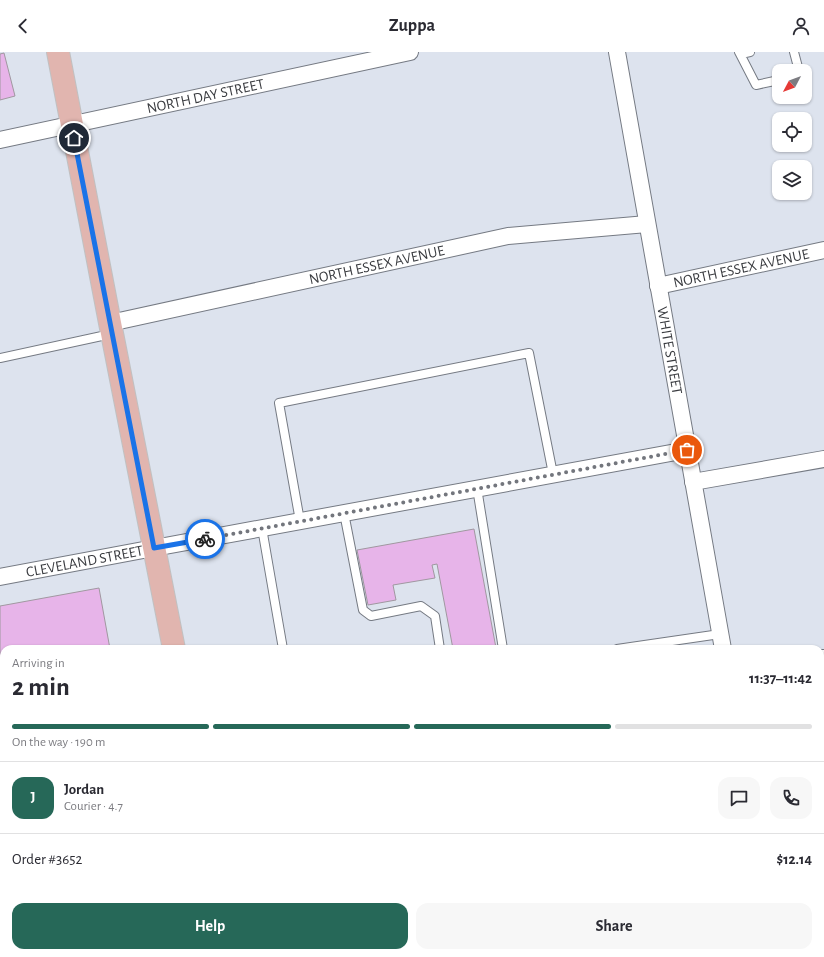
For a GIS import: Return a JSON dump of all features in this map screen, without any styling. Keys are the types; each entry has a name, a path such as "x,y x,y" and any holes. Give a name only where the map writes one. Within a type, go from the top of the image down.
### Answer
{"main road":[{"path":"58,52 173,645"}],"street":[{"name":"NORTH DAY STREET","path":"0,140 72,125 369,56 410,52"},
{"name":"WHITE STREET","path":"617,52 721,641"},
{"name":"NORTH ESSEX AVENUE","path":"111,328 508,236 647,224"},
{"name":"NORTH ESSEX AVENUE","path":"658,286 824,250"},
{"name":"CLEVELAND STREET","path":"0,577 687,450"},
{"path":"693,482 824,459"}],"lane":[{"path":"750,52 740,53 756,86 772,82"},
{"path":"794,52 797,64"},
{"path":"0,358 111,328"},
{"path":"300,521 279,403 529,353 553,474"},
{"path":"477,488 502,645"},
{"path":"344,513 363,610 371,616 421,606 435,616 439,645"},
{"path":"262,528 282,645"},
{"path":"669,645 721,641"}],"building":[{"path":"4,53 15,96 0,100 0,54"},
{"path":"474,529 495,645 452,645 437,564 432,565 435,578 393,585 396,600 368,605 357,550"},
{"path":"99,588 109,645 0,645 0,606"}],"way so far":[{"path":"205,539 687,450"}],"route":[{"path":"74,138 154,548 205,539"}]}
